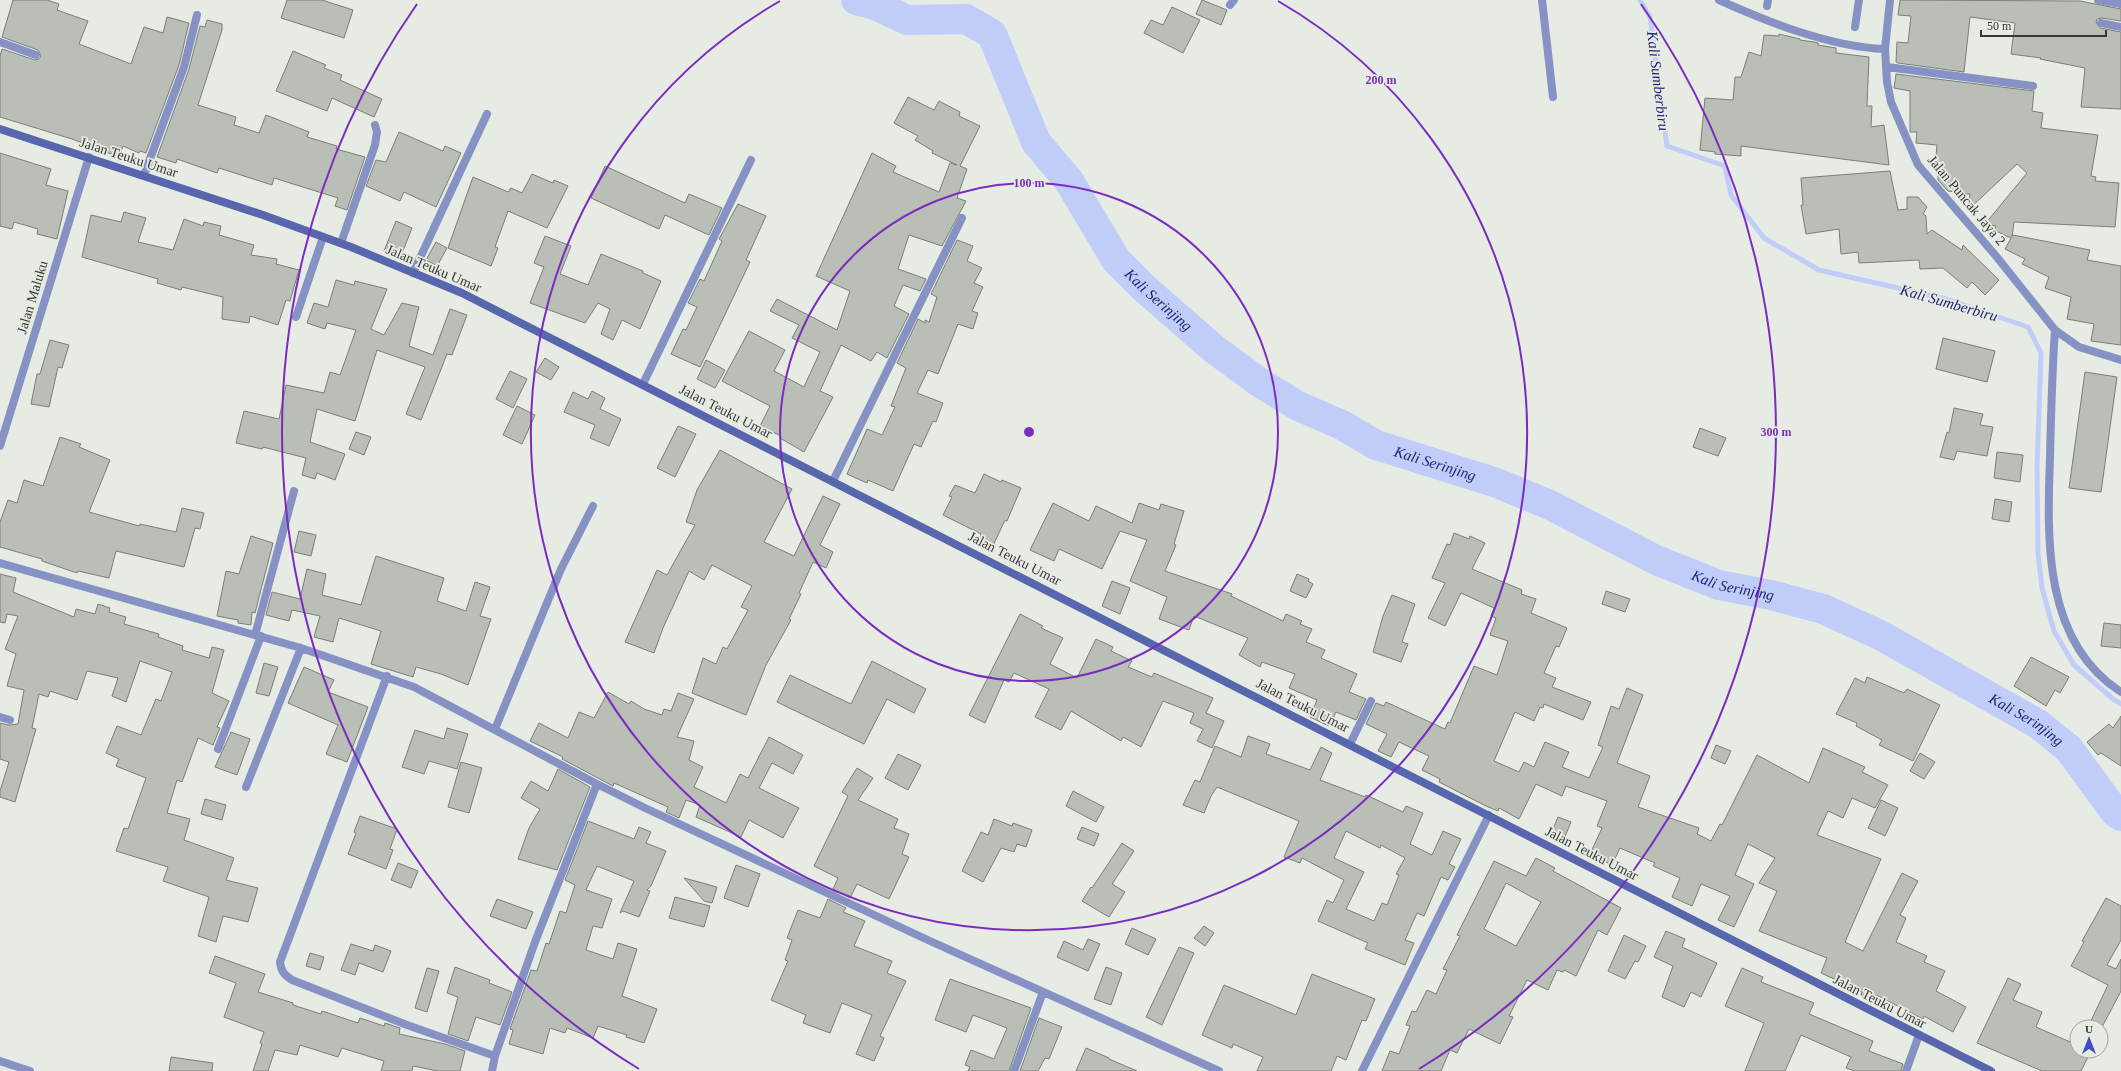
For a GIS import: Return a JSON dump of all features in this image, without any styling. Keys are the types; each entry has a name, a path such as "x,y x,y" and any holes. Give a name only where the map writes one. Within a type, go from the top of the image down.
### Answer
{"main road":[{"name":"Jalan Teuku Umar","path":"0,129 144,175 341,243 462,293 1992,1071"}],"street":[{"path":"1542,0 1553,97"},
{"path":"1719,0 1766,21 1824,38 1871,48 1884,49"},
{"path":"1855,27 1858,0"},
{"name":"Jalan Puncak Jaya 2","path":"1890,0 1884,49 1887,67 1887,82 1891,102 1918,165 1996,256 2055,330 2079,347 2121,360"},
{"path":"2098,0 2121,4"},
{"path":"144,175 184,67 197,15"},
{"path":"2101,22 2121,27"},
{"path":"0,42 36,55"},
{"path":"1887,67 2034,86"},
{"path":"413,273 487,114"},
{"path":"341,243 375,145 377,132 375,125"},
{"name":"Jalan Maluku","path":"0,446 89,157"},
{"path":"643,384 751,160"},
{"path":"833,481 962,218"},
{"path":"296,317 323,237"},
{"path":"2055,330 2049,477 2050,563 2056,593 2066,623 2078,648 2090,667 2107,683 2121,692"},
{"path":"218,749 258,636 294,491"},
{"path":"495,729 561,569 593,506"},
{"path":"0,563 301,648 414,686 597,784 796,879 1219,1071"},
{"path":"246,787 301,648"},
{"path":"387,676 280,962 280,967 292,980 407,1025 495,1056"},
{"path":"1350,744 1372,701"},
{"path":"0,717 10,720"},
{"path":"492,1071 495,1056 535,942 597,784"},
{"path":"1362,1071 1489,815"},
{"path":"1014,1071 1043,992"},
{"path":"1906,1071 1919,1035"},
{"path":"0,1061 30,1071"}],"building":[{"path":"13,0 47,0 59,4 57,10 88,21 79,44 131,64 144,27 163,33 167,17 189,23 179,65 146,153 140,151 139,153 123,146 119,157 72,139 0,117 0,56 2,49 35,60 39,59 41,56 38,50 2,37"},
{"path":"287,0 322,0 353,10 344,38 281,18"},
{"path":"1202,0 1227,10 1221,25 1196,14"},
{"path":"1900,0 2080,1 2121,9 2121,21 2102,18 2097,19 2096,22 2100,28 2121,32 2121,109 2081,107 2085,68 2040,59 2041,58 2011,54 2015,23 1970,17 1964,72 1898,63 1896,62 1897,42 1908,43 1911,16 1898,15"},
{"path":"1172,7 1200,20 1183,53 1144,33 1151,20 1163,25"},
{"path":"207,20 222,24 222,30 198,105 236,117 234,125 259,133 266,115 309,132 307,137 337,146 336,149 365,157 347,210 335,206 338,198 274,178 272,185 219,168 217,173 177,159 176,163 157,157 189,69 200,26 205,27"},
{"path":"1779,34 1818,43 1818,45 1836,48 1836,53 1869,57 1867,106 1872,106 1871,127 1884,125 1889,165 1741,146 1741,156 1715,154 1715,152 1700,150 1705,98 1733,100 1735,77 1741,77 1749,52 1761,56 1764,35 1779,36"},
{"path":"293,51 326,65 324,68 342,75 340,80 382,99 374,117 332,98 327,111 276,91"},
{"path":"1896,74 2034,91 2032,111 2043,113 2041,128 2098,135 2091,176 2096,177 2095,181 2119,183 2115,227 2014,222 2012,237 2013,235 2090,250 2087,260 2121,266 2121,345 2091,341 2094,324 2067,319 2071,297 2045,288 2049,277 2022,264 2025,259 2005,249 2011,238 1994,230 1996,226 1985,224 2027,173 2017,164 1968,210 1970,194 1955,194 1955,192 1948,191 1938,180 1938,166 1935,166 1937,145 1916,143 1917,132 1910,132 1910,91 1894,88"},
{"path":"908,97 934,110 939,101 960,112 959,116 980,126 960,166 967,169 957,198 966,201 942,246 909,235 898,269 926,279 920,291 903,285 894,306 909,314 887,358 877,352 871,361 841,345 820,391 833,397 804,452 780,438 781,436 760,426 770,406 722,381 749,331 785,350 774,371 804,387 820,352 792,338 799,325 770,311 777,299 837,330 850,291 816,276 872,153 896,166 893,172 939,192 950,163 957,165 932,153 933,151 915,140 918,136 894,123"},
{"path":"399,132 443,151 445,146 461,153 436,207 404,192 400,201 366,186 376,160 386,162"},
{"path":"0,153 51,169 46,185 68,191 57,239 37,234 38,229 14,222 12,229 0,226"},
{"path":"605,166 685,203 689,194 722,208 709,235 665,215 659,229 591,198"},
{"path":"1890,171 1898,210 1907,209 1907,197 1918,197 1927,207 1923,214 1926,216 1927,234 1932,230 1962,250 1963,245 1999,280 1985,295 1972,282 1967,288 1943,268 1920,269 1919,260 1859,263 1858,252 1841,254 1839,229 1806,234 1801,205 1803,205 1801,178"},
{"path":"532,174 553,183 554,180 568,186 547,228 508,211 495,247 498,248 491,266 448,248 473,177 508,192 511,188 522,193"},
{"path":"738,204 766,216 746,260 750,262 700,367 671,354 683,329 686,330 697,307 688,303 700,279 704,281 722,241 719,239"},
{"path":"124,212 146,218 138,242 173,250 184,219 203,226 204,222 221,226 219,235 254,245 251,255 277,259 276,264 299,270 290,301 286,300 278,325 250,316 249,323 222,319 223,297 182,287 181,290 157,283 158,279 82,257 91,215 121,222"},
{"path":"396,221 412,228 401,256 384,251"},
{"path":"545,236 571,246 560,274 588,285 601,254 643,271 643,273 661,281 640,329 622,320 613,340 601,334 610,309 598,303 585,323 530,303 544,267 534,263"},
{"path":"957,240 973,246 967,261 982,268 974,283 983,287 972,311 978,313 973,329 958,324 938,374 928,370 917,393 943,403 936,422 933,421 921,447 914,444 893,491 868,480 867,483 847,474 867,429 882,435 895,407 891,406 906,368 897,363 918,319 925,323 925,320 929,322 937,297 931,294"},
{"path":"436,242 447,248 437,266 426,260"},
{"path":"336,280 354,285 355,281 387,289 371,329 384,335 402,303 419,307 409,346 433,355 450,309 467,315 452,355 447,354 421,420 406,414 425,367 377,350 355,421 317,409 310,442 345,454 335,480 317,473 315,479 302,475 306,458 263,447 262,449 236,443 244,411 279,419 286,385 324,393 330,372 340,375 356,330 327,323 325,329 307,323 314,303 328,307"},
{"path":"1943,338 1995,351 1987,382 1936,369"},
{"path":"50,340 69,345 62,368 58,367 49,407 31,404 37,374 40,374"},
{"path":"545,358 559,367 551,380 536,372"},
{"path":"706,360 725,370 715,388 697,379"},
{"path":"510,371 527,379 513,408 496,399"},
{"path":"2085,372 2117,377 2101,492 2069,488"},
{"path":"592,391 605,398 600,409 621,419 609,446 590,438 595,425 564,412 573,392 588,399"},
{"path":"517,406 535,415 522,444 503,435"},
{"path":"1954,408 1983,414 1980,425 1993,427 1987,456 1957,451 1954,460 1940,457 1947,432 1949,433"},
{"path":"678,426 696,434 675,477 657,468"},
{"path":"1700,428 1726,438 1718,456 1693,447"},
{"path":"356,432 371,437 364,455 349,449"},
{"path":"60,437 81,444 79,447 110,460 89,512 139,526 140,524 176,532 182,508 204,513 200,529 195,528 184,567 116,551 109,578 78,571 77,573 42,561 42,559 0,547 0,522 8,500 17,503 24,480 43,486"},
{"path":"720,450 792,489 764,542 794,556 823,496 840,504 820,545 833,552 826,568 813,562 799,593 801,594 789,619 791,620 766,665 746,715 692,693 703,658 716,664 723,647 727,649 748,610 741,607 752,586 712,565 704,580 689,571 663,628 654,653 625,642 657,570 667,575 695,525 686,522 697,490"},
{"path":"1997,452 2023,455 2020,482 1994,478"},
{"path":"984,474 1001,482 1002,480 1021,488 1007,521 1005,520 991,550 977,544 981,534 943,515 952,497 949,496 955,485 975,493"},
{"path":"1995,499 2012,502 2009,522 1992,519"},
{"path":"1053,503 1089,521 1096,506 1132,523 1139,503 1159,510 1161,504 1184,511 1174,544 1176,545 1165,571 1232,594 1231,596 1283,621 1286,614 1302,621 1300,624 1312,629 1306,642 1325,650 1321,658 1357,674 1349,692 1366,699 1356,720 1336,712 1329,726 1310,717 1317,700 1289,688 1295,674 1262,662 1260,667 1239,655 1248,638 1194,616 1189,630 1159,619 1167,597 1130,581 1147,540 1120,531 1102,569 1059,549 1054,561 1030,550"},
{"path":"299,531 316,535 311,556 294,552"},
{"path":"1454,533 1469,539 1470,536 1485,543 1472,569 1522,590 1521,594 1536,599 1531,613 1567,628 1559,647 1556,646 1544,673 1556,678 1552,687 1591,702 1583,720 1544,704 1543,708 1540,707 1534,721 1515,712 1494,761 1519,772 1524,762 1534,767 1545,742 1569,752 1562,767 1589,778 1603,747 1598,745 1611,706 1619,709 1627,688 1643,695 1617,763 1650,776 1638,807 1699,828 1697,834 1711,841 1720,824 1722,825 1757,755 1809,783 1823,748 1865,767 1862,772 1888,785 1875,808 1852,798 1843,818 1828,811 1817,835 1881,859 1845,942 1863,951 1902,873 1918,881 1900,915 1906,918 1896,942 1927,956 1924,962 1945,971 1936,991 1966,1007 1953,1032 1924,1016 1923,1019 1876,995 1874,1000 1861,995 1862,992 1821,973 1827,958 1759,931 1777,891 1759,883 1775,858 1748,844 1735,875 1754,884 1734,927 1718,920 1730,896 1701,884 1692,906 1672,897 1680,878 1653,866 1655,863 1620,848 1612,865 1590,854 1602,828 1597,826 1607,801 1566,786 1562,796 1536,784 1519,819 1499,808 1498,811 1486,806 1439,782 1440,779 1422,770 1429,756 1399,742 1391,757 1378,751 1387,734 1366,724 1376,703 1384,706 1386,702 1445,729 1448,722 1450,723 1474,666 1497,675 1508,641 1490,635 1496,618 1491,616 1494,608 1461,593 1445,626 1428,618 1445,583 1432,578 1447,544 1450,545"},
{"path":"251,536 273,543 255,613 252,612 251,625 238,623 238,620 217,616 226,571 239,574"},
{"path":"376,556 444,578 437,601 466,611 475,582 490,587 480,616 491,619 468,685 441,674 416,667 413,677 371,664 381,631 339,618 333,642 314,637 320,616 292,610 289,621 266,615 272,592 300,599 307,569 326,574 322,595 361,605"},
{"path":"0,574 16,578 13,592 74,617 76,609 95,614 98,604 110,608 109,612 126,617 124,624 159,634 158,637 183,646 182,650 209,658 212,647 224,650 212,693 229,701 217,727 220,728 213,745 198,738 182,782 177,780 167,813 190,819 184,840 234,858 226,880 258,888 248,922 223,916 216,942 198,936 209,897 163,881 168,867 116,851 124,828 128,829 146,778 116,766 119,759 106,753 117,726 141,735 156,699 161,701 172,672 140,661 126,702 112,696 118,678 87,671 77,700 50,691 48,697 39,694 32,728 36,729 15,802 0,797 0,791 9,762 0,759 0,723 9,725 18,724 24,690 7,686 16,654 5,649 18,616 7,614 5,623 0,622"},
{"path":"1297,574 1309,579 1308,581 1313,584 1306,598 1290,591"},
{"path":"1112,581 1130,588 1120,614 1102,606"},
{"path":"1606,591 1630,599 1625,612 1602,604"},
{"path":"1392,595 1415,604 1402,642 1408,644 1401,662 1373,652 1383,616"},
{"path":"1020,614 1043,626 1041,628 1063,638 1050,664 1077,678 1096,639 1113,647 1111,651 1132,661 1128,667 1152,677 1154,673 1213,698 1206,713 1224,721 1212,748 1197,741 1203,729 1190,723 1194,713 1163,701 1141,747 1123,737 1121,741 1071,711 1061,730 1035,717 1049,689 1014,673 1009,682 1004,680 985,723 969,715"},
{"path":"2104,623 2121,625 2121,648 2101,646"},
{"path":"2031,657 2069,677 2060,693 2055,690 2046,706 2014,686"},
{"path":"872,661 926,689 914,713 887,699 864,744 777,702 790,675 851,704"},
{"path":"264,663 278,667 269,696 256,693"},
{"path":"304,667 334,680 328,692 368,707 347,762 326,754 338,725 288,703"},
{"path":"1867,677 1904,693 1907,689 1940,705 1913,761 1879,745 1882,740 1856,726 1857,723 1836,714 1855,678 1865,683"},
{"path":"608,692 629,704 631,701 644,709 662,715 664,709 671,711 678,693 694,699 677,737 694,741 689,760 703,767 694,787 726,803 740,774 748,778 769,737 803,755 793,774 772,763 759,788 799,808 783,838 749,820 741,837 696,817 700,805 686,800 679,818 666,812 668,807 614,783 613,786 562,759 563,757 530,741 539,723 568,738 579,712 594,718"},
{"path":"2121,716 2121,766 2101,753 2098,755 2087,742 2109,724 2113,728"},
{"path":"447,728 468,734 457,769 429,761 424,774 402,767 415,730 444,739"},
{"path":"231,732 250,739 237,775 215,767"},
{"path":"1248,736 1270,744 1266,754 1310,770 1321,747 1332,753 1320,780 1365,797 1366,795 1403,812 1406,806 1423,813 1410,844 1432,855 1443,831 1461,839 1449,864 1455,867 1448,880 1441,877 1424,916 1417,913 1405,940 1414,943 1405,965 1365,949 1368,943 1318,921 1327,900 1333,903 1344,880 1302,858 1300,863 1284,857 1299,821 1217,787 1211,796 1204,813 1183,805 1195,780 1200,782 1215,746 1241,757","holes":["1346,831 1380,848 1381,845 1405,858 1396,874 1399,875 1387,905 1382,903 1374,921 1346,909 1364,872 1334,858"]},
{"path":"1716,745 1731,751 1725,764 1711,758"},
{"path":"1920,753 1935,762 1924,779 1910,771"},
{"path":"898,754 921,765 908,790 885,778"},
{"path":"461,762 482,768 469,813 448,807"},
{"path":"857,768 873,778 858,800 898,819 894,828 909,834 902,854 909,857 889,899 857,884 850,898 833,889 838,878 814,866 848,796 842,792"},
{"path":"558,769 590,787 557,870 518,859 529,828 540,809 521,798 531,781 548,791"},
{"path":"1073,791 1104,807 1096,822 1066,806"},
{"path":"205,799 226,805 222,820 201,814"},
{"path":"1881,800 1898,808 1885,836 1868,828"},
{"path":"360,816 397,829 390,849 393,850 386,869 348,854 356,833 354,832"},
{"path":"1558,817 1571,822 1564,839 1551,834"},
{"path":"994,819 1012,826 1013,823 1032,830 1026,847 1017,844 1014,852 1001,848 983,882 962,871 981,832 988,835"},
{"path":"588,821 634,839 639,827 651,832 646,843 666,851 651,886 647,890 650,891 639,917 623,911 620,913 634,881 597,866 586,890 612,899 602,928 593,926 586,950 613,959 618,943 637,949 622,996 657,1009 644,1043 626,1037 627,1035 598,1026 593,1038 567,1028 565,1033 550,1028 543,1054 509,1044 513,1030 510,1029 531,970 537,971 546,943 549,944 560,911 566,913 575,885 565,880"},
{"path":"1082,827 1099,834 1094,846 1077,839"},
{"path":"1122,843 1134,851 1112,884 1125,892 1109,917 1082,901"},
{"path":"1536,858 1555,868 1553,871 1621,908 1607,935 1598,930 1576,976 1564,970 1563,972 1557,970 1548,990 1527,980 1509,1016 1513,1017 1500,1044 1469,1029 1457,1053 1450,1050 1441,1071 1382,1071 1390,1051 1399,1054 1410,1026 1406,1025 1412,1011 1416,1012 1427,990 1436,994 1447,970 1443,969 1460,936 1457,935 1494,861 1526,876","holes":["1506,883 1541,902 1516,946 1484,929"]},
{"path":"398,863 418,871 411,888 391,880"},
{"path":"736,865 760,874 748,907 724,898"},
{"path":"684,878 717,887 712,903 704,901"},
{"path":"675,897 710,906 704,927 669,918"},
{"path":"2106,898 2121,906 2121,940 2107,965 2116,969 2121,959 2121,991 2106,1019 2092,1019 2108,985 2071,966 2084,942 2082,941"},
{"path":"497,899 533,912 526,929 490,916"},
{"path":"828,899 846,908 843,912 865,921 854,946 892,961 887,973 906,981 880,1036 884,1038 874,1061 856,1054 872,1015 842,1003 830,1033 803,1023 806,1015 771,1000 788,961 785,960 792,940 787,938 798,910 820,918"},
{"path":"1204,926 1214,933 1205,946 1194,938"},
{"path":"1132,928 1156,939 1148,955 1125,944"},
{"path":"1666,931 1685,939 1682,947 1717,963 1701,997 1691,992 1684,1007 1662,997 1673,966 1654,957"},
{"path":"1624,935 1646,946 1638,962 1635,961 1625,979 1608,971"},
{"path":"1088,939 1100,944 1088,971 1057,957 1064,941 1083,950"},
{"path":"351,944 373,951 375,945 391,951 383,972 359,963 355,975 341,970"},
{"path":"1179,947 1194,953 1162,1025 1146,1017"},
{"path":"310,953 324,957 320,970 306,966"},
{"path":"215,956 265,974 258,992 321,1014 322,1011 358,1023 360,1018 384,1026 385,1023 400,1028 399,1034 445,1044 465,1051 460,1071 438,1071 413,1066 412,1071 381,1071 384,1061 342,1048 338,1057 300,1045 297,1055 275,1050 268,1071 253,1071 262,1044 260,1043 264,1032 224,1017 236,983 209,973"},
{"path":"455,967 490,980 489,983 512,992 500,1025 476,1017 468,1041 448,1034 458,997 447,993"},
{"path":"1106,967 1122,973 1111,1005 1094,999"},
{"path":"427,968 439,971 427,1012 415,1008"},
{"path":"1742,968 1763,977 1761,982 1814,1003 1809,1014 1873,1041 1869,1051 1903,1064 1901,1071 1855,1071 1846,1068 1851,1057 1801,1035 1785,1071 1745,1071 1764,1023 1725,1006"},
{"path":"1312,974 1375,999 1366,1021 1362,1020 1346,1060 1337,1056 1331,1071 1257,1071 1263,1057 1233,1044 1232,1048 1202,1035 1224,985 1296,1015"},
{"path":"2008,978 2021,984 2013,1000 2042,1012 2036,1027 2069,1041 2069,1059 2087,1059 2081,1071 2042,1071 1977,1043"},
{"path":"950,979 1031,1008 1009,1071 968,1071 970,1067 965,1065 971,1050 994,1059 1007,1028 973,1015 966,1032 935,1020"},
{"path":"1039,1018 1062,1027 1049,1059 1045,1058 1038,1071 1020,1071"},
{"path":"1086,1048 1109,1059 1137,1071 1076,1071"},
{"path":"171,1057 213,1063 212,1071 169,1071"}],"waterway":[{"name":"Kali Serinjing","path":"856,0 875,5 907,20 966,19 992,34 1036,142 1069,181 1116,260 1144,288 1214,349 1259,382 1298,406 1342,425 1376,445 1497,483 1550,505 1656,560 1719,585 1771,595 1823,609 1880,635 2038,724 2069,749 2115,812 2121,816"},
{"name":"Kali Sumberbiru","path":"1640,0 1650,17 1667,146 1725,166 1731,195 1764,238 1819,270 1946,299 2028,327 2041,353 2037,467 2038,554 2042,588 2054,631 2074,665 2113,699 2121,704"}]}
